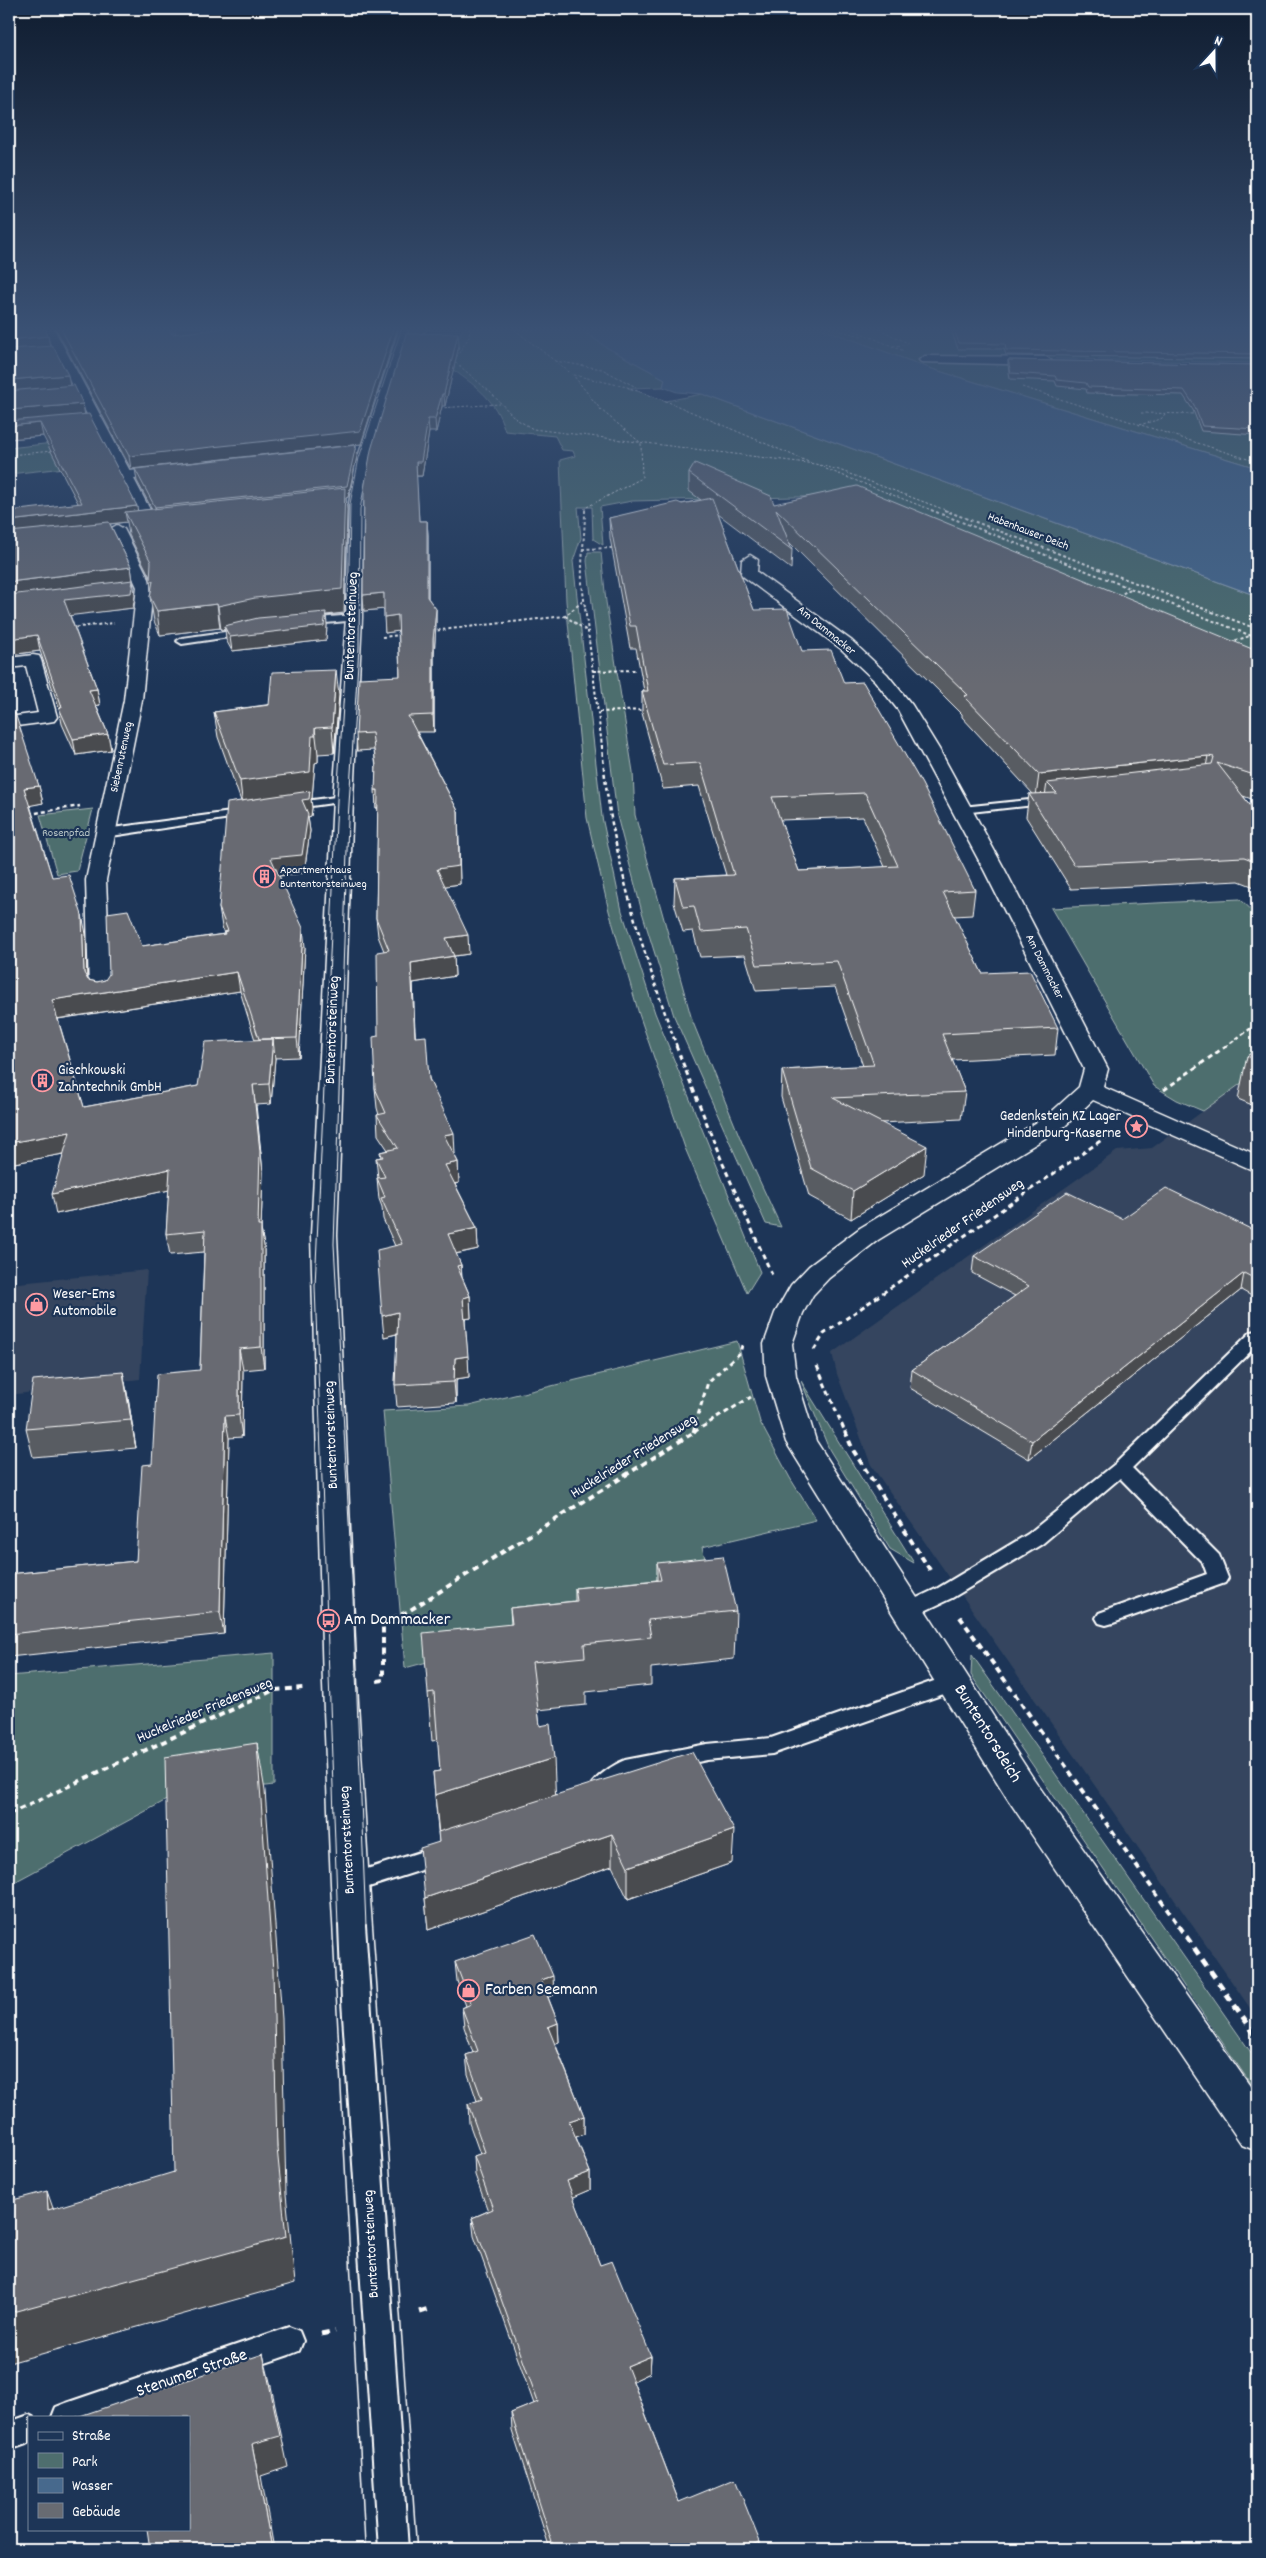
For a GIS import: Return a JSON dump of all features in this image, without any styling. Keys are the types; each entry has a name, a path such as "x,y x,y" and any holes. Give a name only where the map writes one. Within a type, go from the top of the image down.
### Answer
{"street":[{"path":"109,446 151,525"},
{"name":"Buntentorsteinweg","path":"361,446 348,504 353,629 343,799 324,1235 340,1685 350,1884 391,2549"},
{"path":"125,476 184,469"},
{"path":"101,530 166,523"},
{"path":"116,529 145,587 126,589"},
{"name":"Am Dammacker","path":"741,556 749,574 799,608 852,649 897,696 962,810 1096,1069 1090,1090"},
{"name":"Siebenrutenweg","path":"100,992 96,880 133,700 145,587"},
{"path":"9,662 33,660 48,717 9,722"},
{"path":"789,1313 801,1291 819,1272 869,1234 1056,1121 1090,1090 1142,1111 1257,1164"},
{"name":"Buntentorsdeich","path":"789,1313 778,1344 780,1376 801,1442 1020,1788 1257,2131"}],"lane":[{"path":"291,623 353,629"},
{"path":"182,641 244,632 258,627"},
{"path":"281,808 343,799"},
{"path":"962,810 1057,800"},
{"path":"105,833 262,810"},
{"path":"909,1610 945,1593 1035,1539 1121,1468 1257,1336"},
{"path":"1106,1618 1218,1578 1212,1560 1121,1468"},
{"path":"582,1804 625,1769 707,1752 772,1746 954,1682"},
{"path":"350,1884 458,1849"},
{"name":"Stenumer Straße","path":"69,2416 289,2341"},
{"path":"9,2436 28,2429"}],"path":[{"path":"9,455 105,446"},
{"path":"641,446 642,478 585,508 585,541 582,549 583,601 598,712 609,817 632,912 665,1016 739,1202 789,1313 812,1353 853,1450 982,1650 1257,2037"},
{"name":"Habenhauser Deich","path":"669,446 815,464 840,470 1257,629"},
{"path":"773,446 1257,638"},
{"path":"1207,446 1257,462"},
{"path":"940,521 944,515 952,512"},
{"path":"582,549 620,548"},
{"path":"1115,601 1123,591 1132,588"},
{"path":"423,632 565,616 583,601"},
{"path":"565,616 587,631"},
{"path":"65,629 141,620"},
{"path":"353,629 404,634"},
{"path":"1224,643 1251,636"},
{"path":"593,671 635,670"},
{"path":"598,712 647,710"},
{"path":"27,814 113,802"},
{"name":"Huckelrieder Friedensweg","path":"9,1814 274,1690 383,1680 383,1622 407,1612 693,1433 780,1376 812,1353 824,1334 1142,1111 1162,1092 1257,1024"},
{"path":"693,1433 708,1382 740,1353 745,1337"}],"shaded area":[{"path":"1257,1072 1257,2018 871,1465 837,1374 832,1353 1117,1151 1152,1148"},
{"path":"147,1270 140,1379 9,1395 9,1284"}],"green space":[{"path":"92,446 101,464 9,474 9,448"},
{"path":"560,446 846,446 1257,596 1257,653 876,495 632,501 600,507 603,545 593,539 592,507 578,507 581,538 573,561 602,817 622,911 655,1013 760,1272 747,1293 685,1148 639,1014 609,911 587,818 566,601 560,460 575,456 573,451 562,450"},
{"path":"1186,446 1257,446 1257,468"},
{"path":"588,552 601,552 606,602 633,772 635,815 692,1020 743,1145 781,1227 766,1224 674,1016 642,912 617,816 587,561"},
{"name":"Rosenpfad","path":"93,809 77,871 57,874 40,815"},
{"path":"1240,899 1257,915 1257,1072 1203,1111 1177,1100 1154,1086 1051,908"},
{"path":"737,1341 760,1422 790,1478 816,1520 702,1547 712,1585 405,1668 383,1411 469,1406"},
{"path":"801,1381 914,1563 890,1549 829,1449"},
{"path":"274,1653 274,1785 172,1797 9,1885 9,1676"},
{"path":"972,1655 1257,2061 1257,2093 971,1675"}],"water":[{"path":"846,446 1186,446 1257,468 1257,596"}],"building":[{"path":"52,446 106,446 137,506 9,521 9,511 82,503"},
{"path":"124,446 218,446 129,456"},
{"path":"356,446 347,486 155,507 135,469"},
{"path":"372,446 424,446 421,462 416,462 419,521 427,521 427,597 436,609 433,640 433,715 408,716 458,811 459,866 437,869 468,935 446,938 454,956 411,963 415,1037 426,1036 429,1079 454,1133 444,1135 458,1162 445,1165 477,1228 448,1234 461,1265 457,1266 470,1296 463,1298 468,1356 455,1358 454,1382 395,1385 398,1312 382,1316 377,1250 402,1244 381,1198 385,1197 377,1178 385,1177 376,1158 383,1157 380,1152 398,1148 377,1115 386,1113 375,1088 373,1037 378,1036 377,952 389,950 376,918 378,790 375,790 376,766 372,733 356,734 359,678 400,676 398,615 384,617 384,593 363,595 364,489"},
{"path":"695,463 771,496 774,504 857,486 1257,651 1257,776 1217,763 1257,814 1257,862 1244,857 1074,865 1029,794 1057,793 1047,783 1212,764 1214,757 1208,756 1039,774 964,696 968,695 776,509 792,550 689,473"},
{"path":"345,488 342,589 255,598 218,606 217,604 157,611 150,597 153,581 150,581 151,562 125,512"},
{"path":"712,498 754,610 787,609 802,651 831,650 844,683 863,682 922,784 975,890 943,892 982,973 1030,971 1058,1028 942,1034 965,1092 833,1098 927,1146 853,1191 811,1168 782,1070 874,1065 837,961 757,965 746,929 701,932 694,906 683,907 675,878 734,875 700,763 663,765 642,691 648,691 636,626 630,626 609,518 677,502 682,504","holes":["865,793 898,866 799,871 772,797"]},
{"path":"109,522 131,567 9,582 9,532"},
{"path":"133,580 131,593 64,600 97,689 89,690 108,734 73,739 59,708 62,707 37,635 9,639 9,595"},
{"path":"326,612 324,626 230,637 224,626 258,618"},
{"path":"336,670 332,727 315,728 315,736 312,736 310,772 240,781 214,712 269,705 272,672"},
{"path":"15,713 39,786 24,788 52,877 69,875 82,915 84,973 88,980 97,982 105,980 109,974 107,913 128,910 142,946 225,934 224,932 228,931 219,908 227,803 310,791 309,799 302,800 308,814 302,855 271,858 303,928 297,1038 259,1039 237,972 52,1000 84,1107 198,1086 205,1042 273,1039 269,1084 253,1085 260,1151 258,1226 261,1226 261,1347 239,1349 239,1415 225,1416 220,1612 9,1634 9,1574 136,1561 142,1465 152,1464 157,1374 200,1370 205,1230 166,1234 170,1169 52,1194 70,1132 9,1143 9,714"},
{"path":"1257,1049 1257,1060 1247,1056"},
{"path":"1166,1188 1257,1232 1257,1280 1244,1273 1032,1441 912,1370 1029,1286 974,1256 1067,1192 1122,1219"},
{"path":"123,1372 131,1420 26,1429 33,1380"},
{"path":"723,1556 736,1611 648,1620 651,1637 584,1644 585,1657 532,1662 540,1726 550,1724 554,1758 435,1795 433,1772 440,1771 434,1692 428,1693 423,1633 512,1624 510,1608 577,1601 575,1588 661,1580 657,1563"},
{"path":"257,1743 273,1971 277,2148 286,2237 9,2313 9,2219 11,2219 9,2201 47,2191 48,2210 174,2172 165,1757"},
{"path":"692,1752 734,1830 628,1867 612,1834 425,1898 420,1848 439,1842 438,1832"},
{"path":"535,1934 553,1976 541,1980 558,2023 548,2027 584,2116 569,2121 590,2172 567,2181 600,2265 612,2261 651,2356 627,2366 679,2502 735,2479 760,2542 743,2549 554,2549 511,2413 538,2402 472,2218 493,2209 474,2156 485,2152 468,2104 482,2099 466,2055 478,2051 462,2008 471,2004 455,1962"},
{"path":"263,2354 280,2436 252,2444 272,2549 150,2549 147,2530 190,2530 190,2416 80,2416"}],"tram line":[{"path":"338,1926 315,1286 337,800 348,626 350,504 363,446"},
{"path":"366,1926 353,1597 334,1244 348,820 359,647 360,509 373,446"},
{"path":"338,1925 341,2001 378,2549"},
{"path":"366,1925 409,2549"}],"place":[{"name":"Apartmenthaus Buntentorsteinweg","path":"264,877"},
{"name":"Gischkowski Zahntechnik GmbH","path":"42,1080"},
{"name":"Gedenkstein KZ Lager Hindenburg-Kaserne","path":"1137,1126"},
{"name":"Weser-Ems Automobile","path":"37,1304"},
{"name":"Am Dammacker","path":"328,1620"},
{"name":"Farben Seemann","path":"469,1990"}]}
